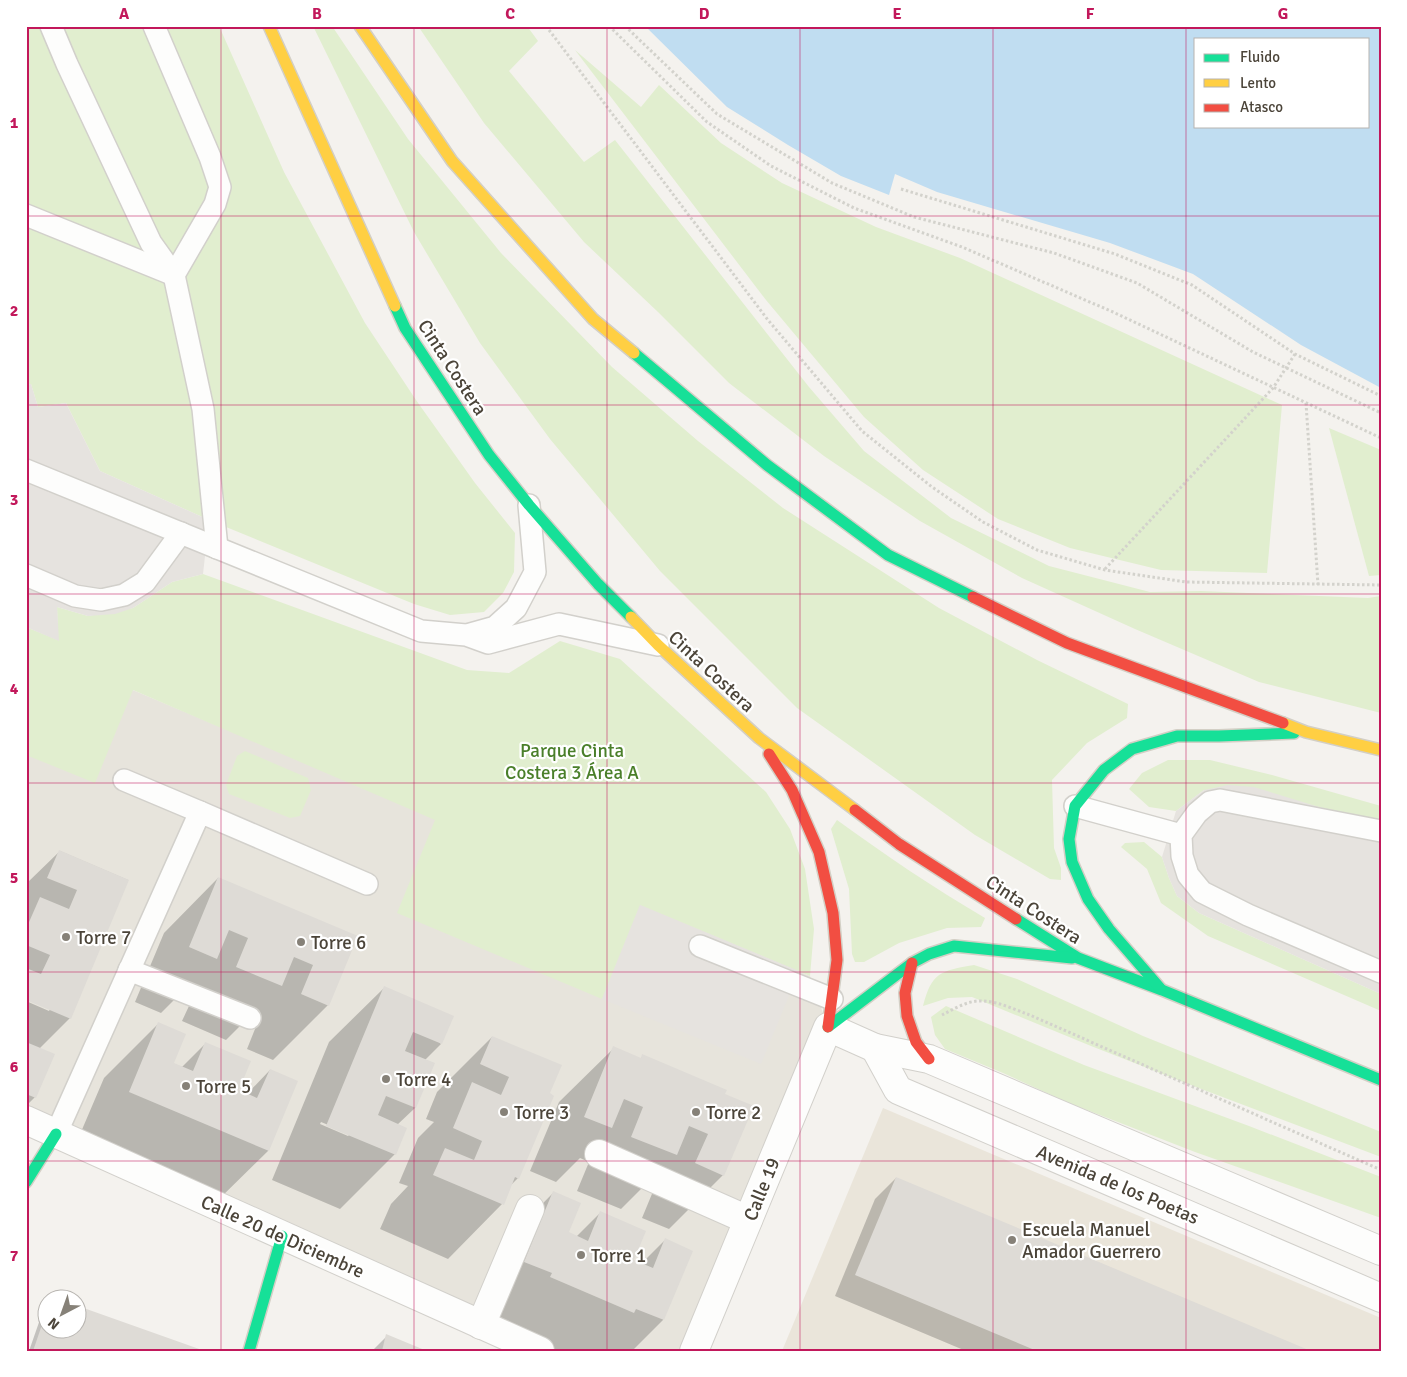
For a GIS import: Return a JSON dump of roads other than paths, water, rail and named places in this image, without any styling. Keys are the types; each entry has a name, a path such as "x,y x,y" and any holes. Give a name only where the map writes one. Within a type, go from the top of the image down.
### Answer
{"main road":[{"name":"Cinta Costera","path":"269,26 406,328 488,456 598,584 658,645 759,738 899,844 1078,958 1162,990 1381,1080"},
{"path":"360,26 452,161 593,320 774,471 888,555 1067,643 1306,732 1381,750"},
{"path":"1162,990 1109,929 1088,899 1072,862 1068,838 1074,806 1104,770 1132,749 1177,736 1306,732"},
{"path":"759,738 792,790 819,852 833,913 837,960 828,1027"},
{"path":"828,1027 912,963 928,954 954,946 1078,958"},
{"path":"912,963 905,994 907,1016 916,1042 929,1059"},
{"path":"26,1182 56,1134"},
{"path":"249,1351 282,1236"}],"street":[{"path":"828,1027 875,1048 929,1059 1381,1251"},
{"name":"Calle 19","path":"694,1351 828,1027"},
{"name":"Avenida de los Poetas","path":"875,1048 898,1090 1381,1298"},
{"name":"Calle 20 de Diciembre","path":"26,1120 540,1351"},
{"path":"599,1154 748,1220"},
{"path":"481,1325 530,1210"}],"lane":[{"path":"51,26 151,243 174,276 203,409 217,548"},
{"path":"154,26 210,157 220,187 215,204 174,276"},
{"path":"26,215 174,276"},
{"path":"26,470 421,631 466,635 488,642 559,624 658,645"},
{"path":"466,635 495,627 516,608 535,572 529,505"},
{"path":"26,575 75,596 101,600 124,595 145,582 181,533"},
{"path":"124,780 367,884"},
{"path":"1381,831 1220,800 1210,802 1197,813 1181,835 1182,856 1188,876 1202,892 1248,915 1381,972"},
{"path":"1074,806 1181,835"},
{"path":"56,1134 200,812"},
{"path":"700,946 832,999"},
{"path":"130,970 250,1018"}],"water":[{"path":"645,26 1381,26 1381,388 1301,345 1193,274 1110,243 937,192 895,174 889,195 841,176 727,107"}],"place":[{"name":"Torre 7","path":"66,937"},
{"name":"Torre 6","path":"301,942"},
{"name":"Torre 4","path":"386,1079"},
{"name":"Torre 5","path":"186,1086"},
{"name":"Torre 3","path":"504,1112"},
{"name":"Torre 2","path":"696,1112"},
{"name":"Escuela Manuel Amador Guerrero","path":"1012,1240"},
{"name":"Torre 1","path":"581,1255"}],"park label":[{"name":"Parque Cinta Costera 3 Área A","path":"572,761"}]}
